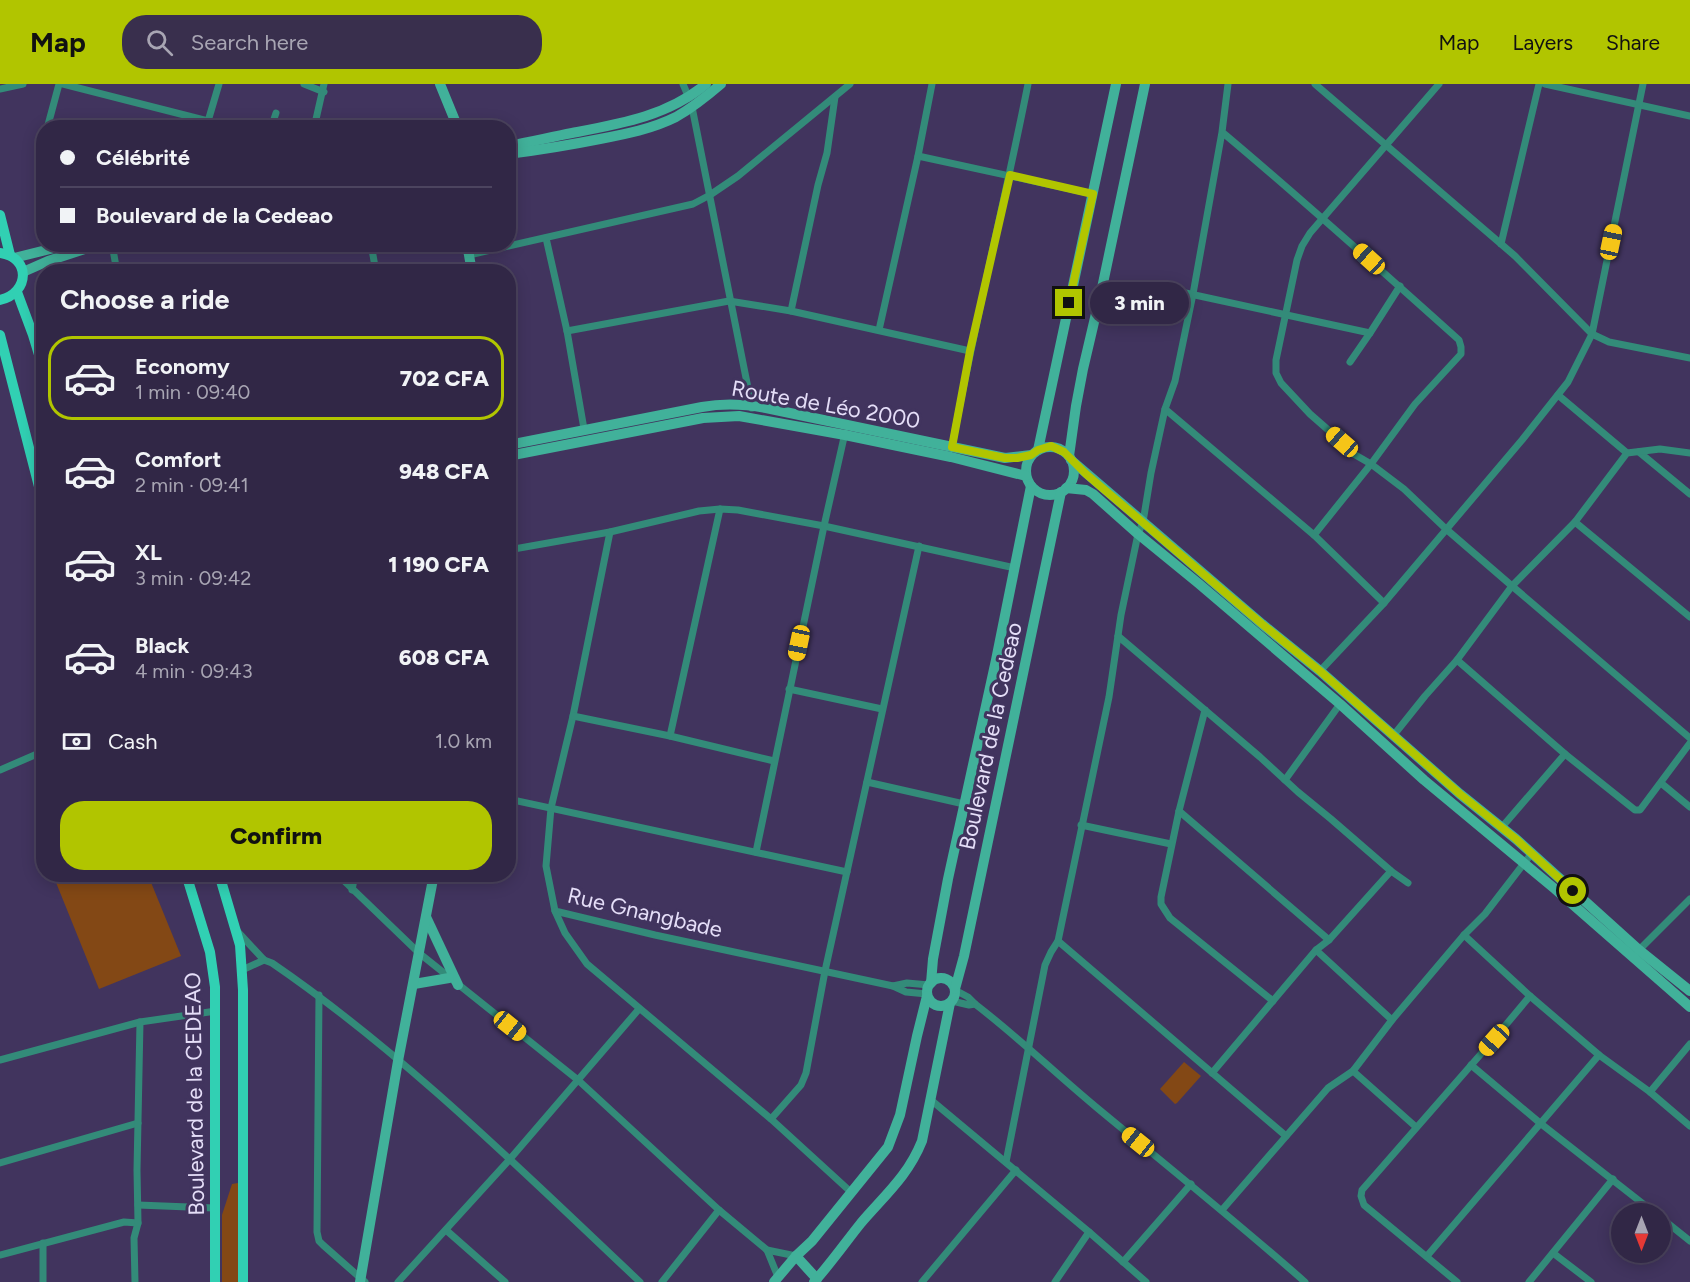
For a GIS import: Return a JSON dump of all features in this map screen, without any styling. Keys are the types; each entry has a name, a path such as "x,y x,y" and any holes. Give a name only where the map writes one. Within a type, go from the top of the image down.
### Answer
{"main road":[{"path":"0,215 8,256 21,267 23,272 23,279 17,292 11,297 0,300"},
{"path":"17,292 36,345"},
{"path":"0,335 36,475"},
{"name":"Boulevard de la CEDEAO","path":"188,882 210,952 215,987 215,1282"},
{"path":"221,882 240,945 242,970 243,1282"}],"street":[{"path":"0,89 23,84"},
{"path":"50,120 61,84 192,120"},
{"path":"208,120 219,84"},
{"path":"304,84 324,88 316,120"},
{"path":"440,84 455,120"},
{"path":"683,84 690,103 710,195 729,301 754,418"},
{"path":"516,153 634,132 675,117 706,84"},
{"path":"516,144 637,120 672,106 690,103 721,84"},
{"path":"516,243 546,238 693,204 710,195 756,162 850,84"},
{"path":"879,330 932,84"},
{"path":"952,447 970,351 1028,84"},
{"path":"1116,84 1034,452 1027,461 1028,481 1037,491 1045,494 1054,494 1064,490 1086,490 1093,494 1524,864 1636,954 1690,991"},
{"path":"1064,490 1073,475 1074,468 1070,458 1076,406 1145,84"},
{"path":"1006,1162 1045,965 1058,941 1109,697 1121,615 1138,534 1143,522 1165,409 1175,381 1193,294 1222,132 1228,84"},
{"path":"1315,84 1515,256 1592,333 1609,342 1690,358"},
{"path":"1439,84 1310,233 1302,246 1275,360 1275,373 1281,383 1310,414 1352,453 1404,489 1446,529 1690,738"},
{"path":"1501,244 1539,84"},
{"path":"1545,84 1690,116"},
{"path":"1320,671 1384,603 1568,382 1592,333 1643,84"},
{"path":"791,311 827,153 835,97"},
{"path":"274,120 276,113"},
{"path":"1222,132 1400,286 1459,340 1461,347 1461,354 1415,404 1314,536"},
{"path":"918,156 1093,194"},
{"path":"546,238 567,332 584,429"},
{"path":"8,256 36,251"},
{"path":"41,264 75,252"},
{"path":"23,272 36,266"},
{"path":"1350,362 1400,286"},
{"path":"1102,288 1175,291 1193,294 1370,333"},
{"path":"567,332 729,301 791,311 970,351"},
{"path":"1558,395 1627,453 1660,449 1690,453"},
{"name":"Route de Léo 2000","path":"516,443 711,405 729,404 751,406 951,457 1028,481"},
{"path":"1165,409 1314,536 1384,603"},
{"name":"Route de Léo 2000","path":"516,454 721,416 846,430 1005,458 1034,452"},
{"path":"756,852 846,430"},
{"path":"1034,452 1051,446 1064,452 1460,794 1532,853 1690,1007"},
{"path":"1639,452 1690,494"},
{"path":"1393,736 1457,660 1512,586 1575,522 1627,453"},
{"name":"Boulevard de la Cedeao","path":"778,1280 888,1147 900,1115 1015,568 1028,481"},
{"name":"Boulevard de la Cedeao","path":"815,1280 860,1224 898,1182 913,1162 922,1141 1064,490"},
{"path":"670,736 720,509"},
{"path":"516,549 720,509 738,510 824,526 1015,568"},
{"path":"1575,522 1690,617"},
{"name":"Rue Gnangbade","path":"610,532 573,716 551,808 546,866 555,911 893,986 907,983 928,989"},
{"path":"771,1119 804,1079 825,971 919,546"},
{"path":"1118,636 1391,871 1408,882"},
{"path":"1457,660 1565,754 1635,810 1640,810 1690,744"},
{"path":"789,689 882,709"},
{"path":"1285,780 1340,704"},
{"path":"1205,710 1179,811 1161,904 1167,914 1273,1001"},
{"path":"573,716 774,761"},
{"path":"0,770 36,754"},
{"path":"1502,827 1565,754"},
{"path":"867,782 964,804"},
{"path":"1661,783 1690,807"},
{"path":"516,801 847,872"},
{"path":"1179,811 1329,940"},
{"path":"1081,825 1172,844"},
{"path":"1222,1210 1328,1088 1353,1071 1392,1020 1464,935 1485,914 1532,853"},
{"path":"1212,1073 1316,950 1329,940 1391,871"},
{"path":"344,882 419,953 578,1080 719,1210 767,1250 796,1256 815,1280"},
{"path":"352,890 354,882"},
{"path":"362,1281 398,1061 432,882"},
{"path":"1636,954 1690,899"},
{"path":"555,911 565,933 587,964 771,1119 852,1193"},
{"path":"426,916 458,985"},
{"path":"236,930 264,960 319,995 398,1061 510,1160 640,1282"},
{"path":"1464,935 1599,1055 1650,1092 1690,1126"},
{"path":"1058,941 1286,1136"},
{"path":"1316,950 1392,1020"},
{"path":"242,970 264,960"},
{"path":"414,984 449,978"},
{"path":"945,979 953,985 953,996 946,1005 937,1006 929,1000 928,989 935,980 945,979"},
{"path":"319,995 317,1232 323,1245 362,1281"},
{"path":"953,996 969,1005 975,1004"},
{"path":"953,996 969,997 1305,1282"},
{"path":"1458,1282 1364,1205 1362,1190 1530,996"},
{"path":"398,1282 510,1160 639,1009"},
{"path":"0,1060 140,1022 216,1011"},
{"path":"135,1282 134,1238 138,1223 140,1022"},
{"path":"1650,1092 1690,1044"},
{"path":"1427,1256 1599,1055"},
{"path":"1472,1065 1540,1123 1642,1203"},
{"path":"1353,1071 1416,1126"},
{"path":"931,1100 1146,1282"},
{"path":"0,1163 138,1123"},
{"path":"922,1282 1016,1170"},
{"path":"1529,1282 1612,1179"},
{"path":"1123,1262 1191,1184"},
{"path":"138,1205 214,1208"},
{"path":"662,1282 719,1210"},
{"path":"0,1255 124,1222 138,1223"},
{"path":"1671,1226 1690,1241"},
{"path":"446,1230 505,1282"},
{"path":"1055,1282 1089,1232"},
{"path":"43,1282 44,1243"},
{"path":"767,1250 778,1280"},
{"path":"1553,1253 1591,1282"}],"shaded area":[{"path":"56,882 151,882 181,956 99,989"},
{"path":"1184,1062 1201,1076 1175,1104 1160,1089"},
{"path":"238,1183 238,1282 222,1282 222,1215 232,1184"}],"route":[{"path":"1069,303 1093,194 1010,175 970,351 952,447 1005,458 1031,455 1044,447 1051,446 1064,452 1086,474 1320,671 1423,763 1516,839 1573,891"}]}
